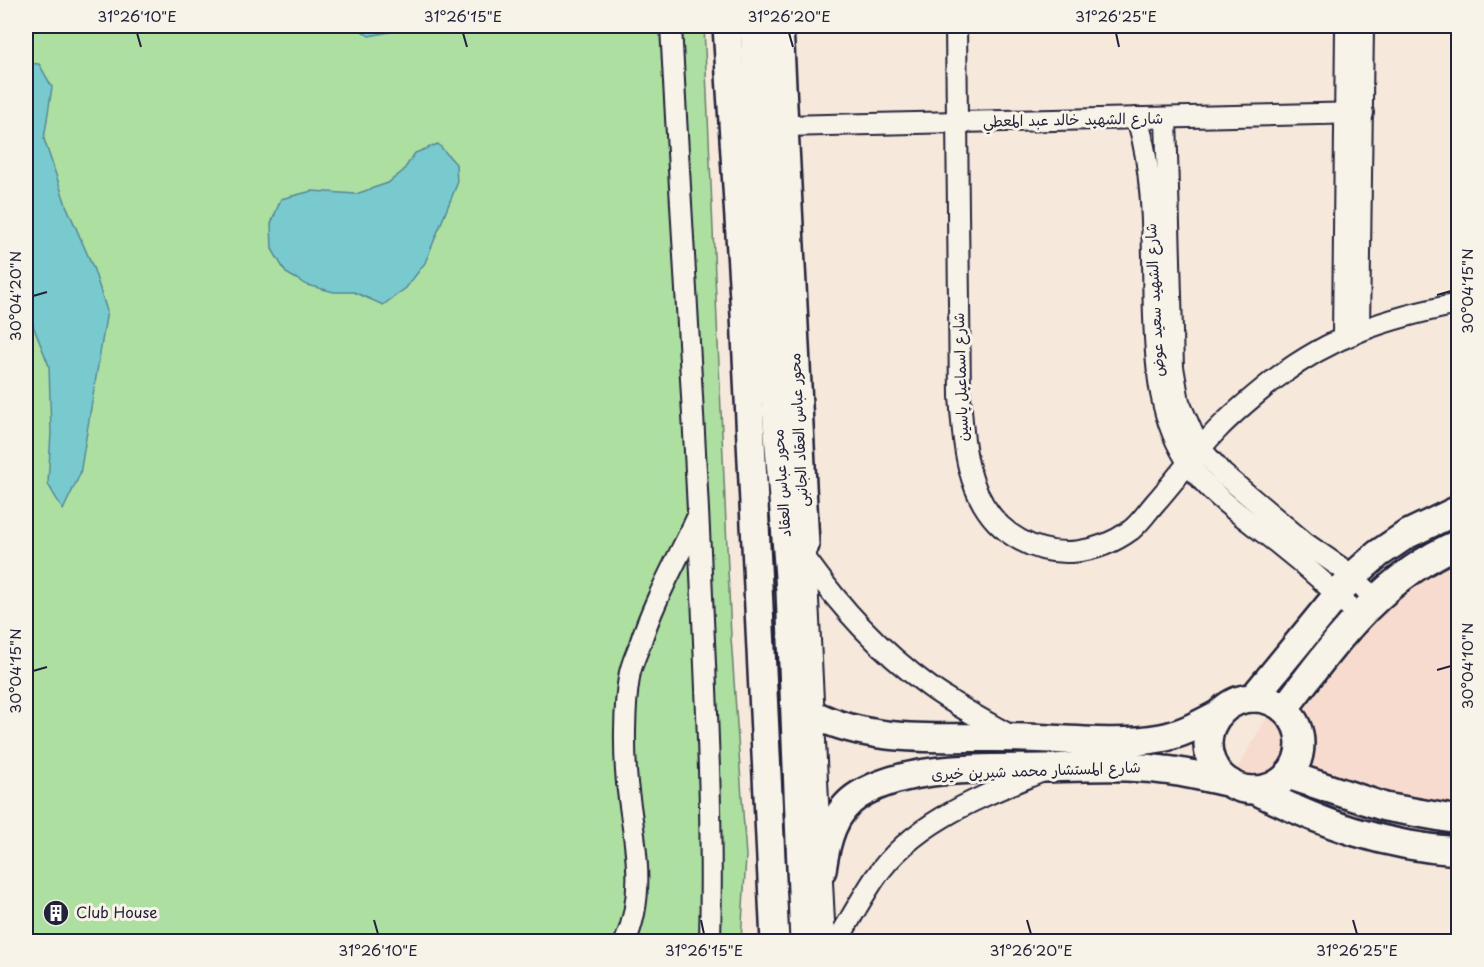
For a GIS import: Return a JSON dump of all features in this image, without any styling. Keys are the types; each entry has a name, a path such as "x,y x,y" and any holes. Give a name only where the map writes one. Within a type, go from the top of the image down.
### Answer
{"street":[{"path":"671,26 698,515 711,803 710,942"},
{"name":"محور عباس العقاد","path":"728,26 741,258 757,317 801,634 812,870 804,942"},
{"name":"شارع اسماعيل ياسين","path":"956,26 960,396 963,446 976,491 989,514 1008,533 1032,546 1058,552 1085,551 1110,543 1133,528 1217,430 1276,378 1309,356 1351,334 1420,311 1458,304"},
{"path":"1346,26 1353,113 1351,334"},
{"path":"1353,113 1363,26"},
{"name":"محور عباس العقاد","path":"766,27 765,243 757,317 775,942"},
{"name":"محور عباس العقاد الجانبى","path":"766,27 783,126 806,559 801,634 813,714 812,870 825,942"},
{"name":"شارع الشهيد خالد عبد المعطي","path":"783,126 1353,113"},
{"name":"شارع الشهيد سعيد عوض","path":"1137,118 1149,181 1156,365 1161,399 1172,433 1189,464 1217,496 1311,570 1345,585"},
{"name":"شارع الشهيد سعيد عوض","path":"1166,118 1173,367 1179,402 1201,448 1223,474 1305,543 1366,608"},
{"path":"741,258 746,261 751,260 757,248 765,243"},
{"path":"1253,698 1345,585 1378,554 1406,535 1458,510"},
{"path":"625,942 633,919 638,882 637,843 627,782 626,732 629,677 646,624 698,515"},
{"path":"1284,709 1333,644 1366,608 1402,576 1458,544"},
{"path":"806,559 833,596 863,630 896,661 932,689 1013,737"},
{"path":"1243,787 1278,783 1288,775 1300,753 1298,729 1293,718 1284,709 1264,699 1240,700 1228,705 1212,725 1208,738 1208,751 1220,775 1243,787 1298,812 1333,826 1399,843 1458,851"},
{"name":"شارع المستشار محمد شيرين خيرى","path":"813,714 851,729 910,738 1013,737 1132,741 1184,733 1219,714"},
{"name":"شارع المستشار محمد شيرين خيرى","path":"812,870 836,818 857,796 884,783 914,775 967,770 1142,767 1167,770 1243,787"},
{"path":"837,942 875,877 914,836 938,819 1050,768"},
{"path":"1288,775 1384,807 1458,820"}],"shaded area":[{"path":"1458,530 1458,840 1420,837 1361,821 1290,796 1236,770 1309,645 1371,578"}],"green space":[{"path":"26,26 704,26 731,637 746,856 741,941 26,941"}],"water":[{"path":"355,26 404,26 400,30 369,36"},
{"path":"26,63 39,64 52,87 44,139 66,205 93,267 107,311 80,474 63,510 48,484 51,432 49,366 26,308"},
{"path":"438,144 456,164 457,184 425,263 406,288 383,305 354,292 334,292 307,285 286,273 272,249 271,224 281,199 312,191 356,194 388,183 403,171 415,153"}],"place":[{"name":"Club House","path":"56,913"}]}
